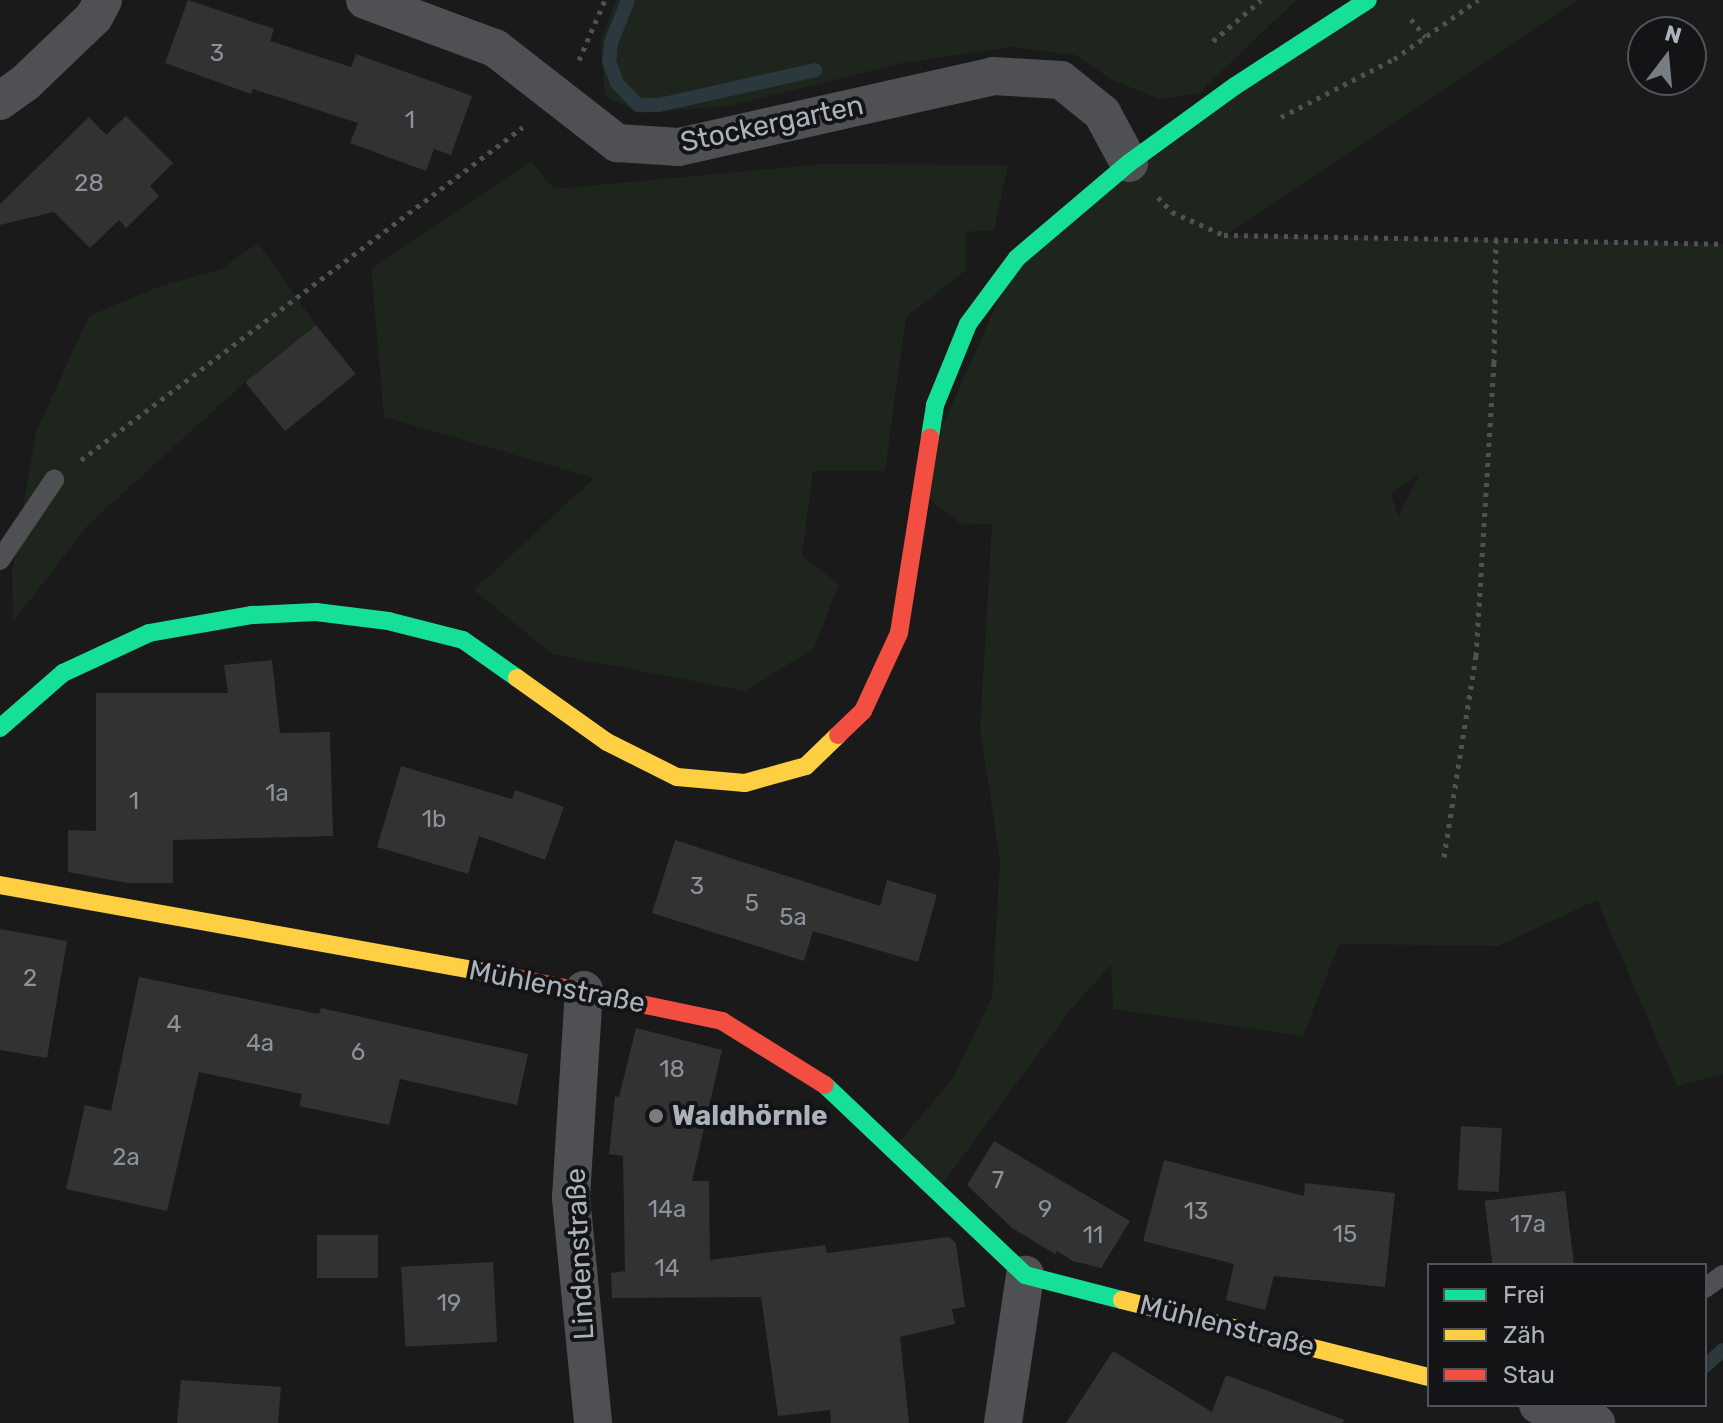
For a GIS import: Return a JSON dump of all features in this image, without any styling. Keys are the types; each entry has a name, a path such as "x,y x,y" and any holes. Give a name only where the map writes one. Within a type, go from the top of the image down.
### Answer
{"main road":[{"path":"0,728 63,673 149,633 252,615 316,612 388,621 463,640 607,742 677,777 745,783 806,766 863,711 899,633 935,405 968,324 1017,258 1129,163 1235,86 1368,0"},
{"name":"Mühlenstraße","path":"0,885 584,990 722,1021 833,1090 1025,1275 1427,1376"}],"street":[{"path":"0,101 25,83 94,17 103,0"},
{"name":"Stockergarten","path":"365,0 495,48 563,97 617,143 679,147 993,76 1061,80 1102,113 1129,163"},
{"name":"Lindenstraße","path":"584,990 571,1198 593,1423"},
{"path":"1003,1423 1025,1275"},
{"path":"1549,1407 1586,1414"}],"lane":[{"path":"0,560 54,480"}],"path":[{"path":"54,480 299,292 563,97 605,0"},
{"path":"1129,163 1172,212 1224,235 1723,244"},
{"path":"1444,857 1476,656 1494,363 1496,240"}],"shaded area":[{"path":"616,0 1296,0 1199,93 1160,99 1112,80 1075,55 1012,47 902,63 729,106 640,113 605,96 600,43"},
{"path":"1368,0 1577,0 1226,235 1723,244 1723,1074 1677,1086 1597,900 1498,946 1339,944 1303,1036 1113,1009 1111,965 1071,1009 938,1190 895,1146 952,1080 992,997 1000,861 980,728 992,524 962,525 915,488 1017,258","holes":["1419,475 1399,516 1391,493"]},
{"path":"531,162 554,189 823,164 1008,165 994,230 966,232 966,270 906,317 885,471 813,471 802,556 839,584 814,648 745,691 552,654 474,590 594,478 384,417 371,269"},
{"path":"258,243 316,325 245,382 88,525 13,622 12,573 36,432 89,316 158,287 221,269"}],"building":[{"path":"188,0 274,29 270,41 351,67 356,54 472,96 451,155 434,149 426,171 350,143 358,123 253,89 251,94 165,63"},
{"path":"126,116 173,163 150,186 159,196 126,228 119,220 90,248 54,212 0,225 0,204 89,117 106,135"},
{"path":"316,325 356,374 285,431 245,382"},
{"path":"272,660 280,733 330,732 333,836 173,840 173,883 128,883 68,872 68,830 96,831 96,693 228,693 224,665"},
{"path":"401,766 512,799 515,790 564,807 545,860 479,836 468,874 377,847"},
{"path":"675,840 880,906 887,880 937,895 918,962 813,931 804,961 652,913"},
{"path":"0,929 67,941 47,1058 0,1050"},
{"path":"139,977 319,1014 321,1008 528,1054 517,1105 400,1079 389,1125 299,1106 302,1094 199,1072 167,1211 66,1189 85,1105 111,1111"},
{"path":"636,1028 722,1050 692,1181 709,1181 710,1260 825,1245 827,1253 949,1237 956,1243 965,1307 952,1309 955,1324 900,1337 909,1423 831,1423 830,1410 778,1416 761,1297 612,1298 611,1273 625,1271 623,1156 609,1154 615,1096 619,1097"},
{"path":"1461,1126 1502,1128 1499,1192 1458,1190"},
{"path":"994,1141 1130,1221 1101,1268 1073,1261 1057,1251 1055,1254 1012,1228 967,1185"},
{"path":"1164,1160 1304,1196 1305,1183 1395,1193 1385,1287 1274,1276 1265,1310 1226,1300 1234,1264 1143,1241"},
{"path":"1565,1191 1574,1263 1492,1263 1485,1201"},
{"path":"317,1235 378,1235 378,1278 317,1278"},
{"path":"493,1262 497,1342 405,1347 401,1267"},
{"path":"1113,1351 1212,1412 1226,1375 1344,1420 1343,1423 1066,1423"},
{"path":"181,1380 281,1387 278,1423 177,1423"}],"waterway":[{"path":"628,0 611,43 609,61 617,83 638,105 659,105 815,70"},
{"path":"1707,1364 1723,1350"}],"traffic: fast":[{"path":"930,437 935,405 968,324 1017,258 1129,163 1235,86 1368,0"},
{"path":"0,728 63,673 149,633 252,615 316,612 388,621 463,640 517,678"},
{"path":"825,1085 1025,1275 1122,1300"}],"traffic: slow":[{"path":"517,678 607,742 677,777 745,783 806,766 838,735"},
{"path":"0,885 507,976"},
{"path":"1122,1300 1427,1376"}],"traffic: jam":[{"path":"838,735 863,711 899,633 930,437"},
{"path":"507,976 722,1021 825,1085"}],"place":[{"name":"Waldhörnle","path":"656,1116"}]}
